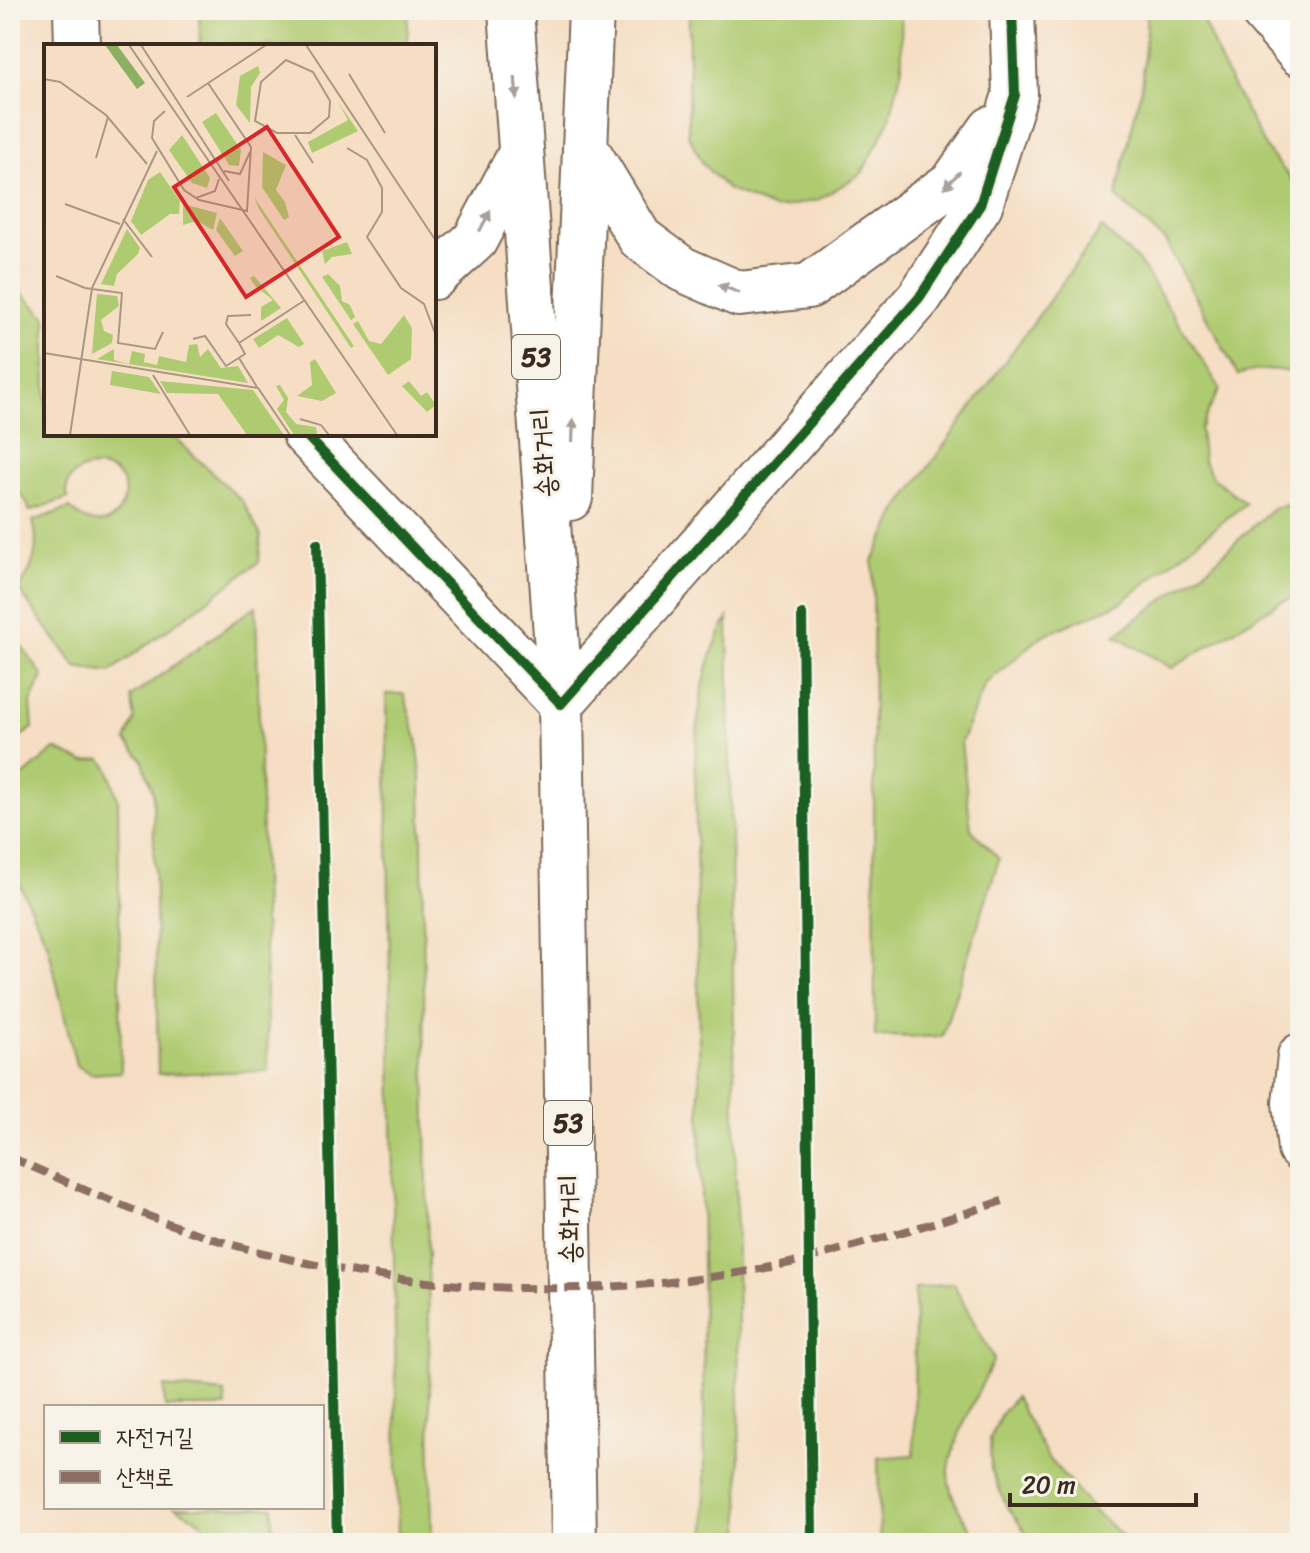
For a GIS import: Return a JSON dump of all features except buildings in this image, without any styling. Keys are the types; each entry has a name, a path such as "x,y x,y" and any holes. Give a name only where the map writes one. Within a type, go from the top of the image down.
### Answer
{"main road":[{"path":"76,10 77,44"},
{"name":"송화거리","path":"511,10 561,704 574,1543"},
{"name":"송화거리","path":"561,704 591,10"},
{"path":"307,436 561,704 919,298 980,205 1015,95 1012,10"},
{"path":"1262,10 1300,54"},
{"path":"585,147 640,238 682,269 739,294 809,286 953,182 1015,95"},
{"path":"436,275 475,240 521,153"},
{"path":"1300,1056 1295,1103 1300,1149"}],"green space":[{"path":"199,10 408,10 408,44 200,44"},
{"path":"689,10 901,10 902,68 889,122 862,173 818,200 774,209 727,189 703,164 688,134"},
{"path":"1147,10 1193,10 1203,21 1265,147 1300,190 1300,360 1297,374 1268,370 1238,375 1165,241 1116,197 1143,79"},
{"path":"1102,228 1140,263 1220,388 1200,429 1203,460 1213,478 1246,503 1121,603 1043,635 985,684 961,742 971,829 999,859 942,1037 875,1036 873,561 898,509"},
{"path":"10,282 44,315 44,436 173,436 243,502 261,536 259,562 110,672 76,667 18,589 34,557 36,539 33,521 70,508 82,518 104,522 117,515 125,490 120,478 111,470 98,467 85,469 74,474 68,484 68,498 30,511 10,481 10,416 17,400 10,381"},
{"path":"1291,504 1300,518 1300,595 1280,602 1172,668 1115,635 1209,567 1273,508"},
{"path":"256,606 268,1071 158,1074 153,792 142,759 126,741 135,719 131,697"},
{"path":"728,618 741,1543 706,1543 695,761 707,669"},
{"path":"10,630 43,676 31,703 33,728 10,744"},
{"path":"386,694 404,694 417,739 421,775 432,1543 398,1543"},
{"path":"55,749 84,762 101,759 108,767 118,800 121,1072 91,1074 76,1065 48,945 10,864 10,787"},
{"path":"953,1283 994,1359 957,1439 949,1471 949,1483 958,1508 984,1543 880,1543 878,1458 914,1455 915,1289"},
{"path":"164,1387 225,1393 226,1405 165,1405"},
{"path":"1015,1397 1047,1456 1094,1511 1130,1543 1043,1543 1026,1533 1006,1505 991,1469 990,1439 1001,1414"},
{"path":"178,1509 273,1509 273,1543 215,1543 201,1522"}],"marked path":[{"path":"10,1157 159,1220 252,1250 385,1277 520,1288 588,1288 656,1283 790,1263 942,1221 1005,1200"}],"cycle path":[{"path":"307,436 561,704 919,298 980,205 1015,95 1012,10"},
{"path":"317,543 337,1543"},
{"path":"802,614 812,1543"}]}
